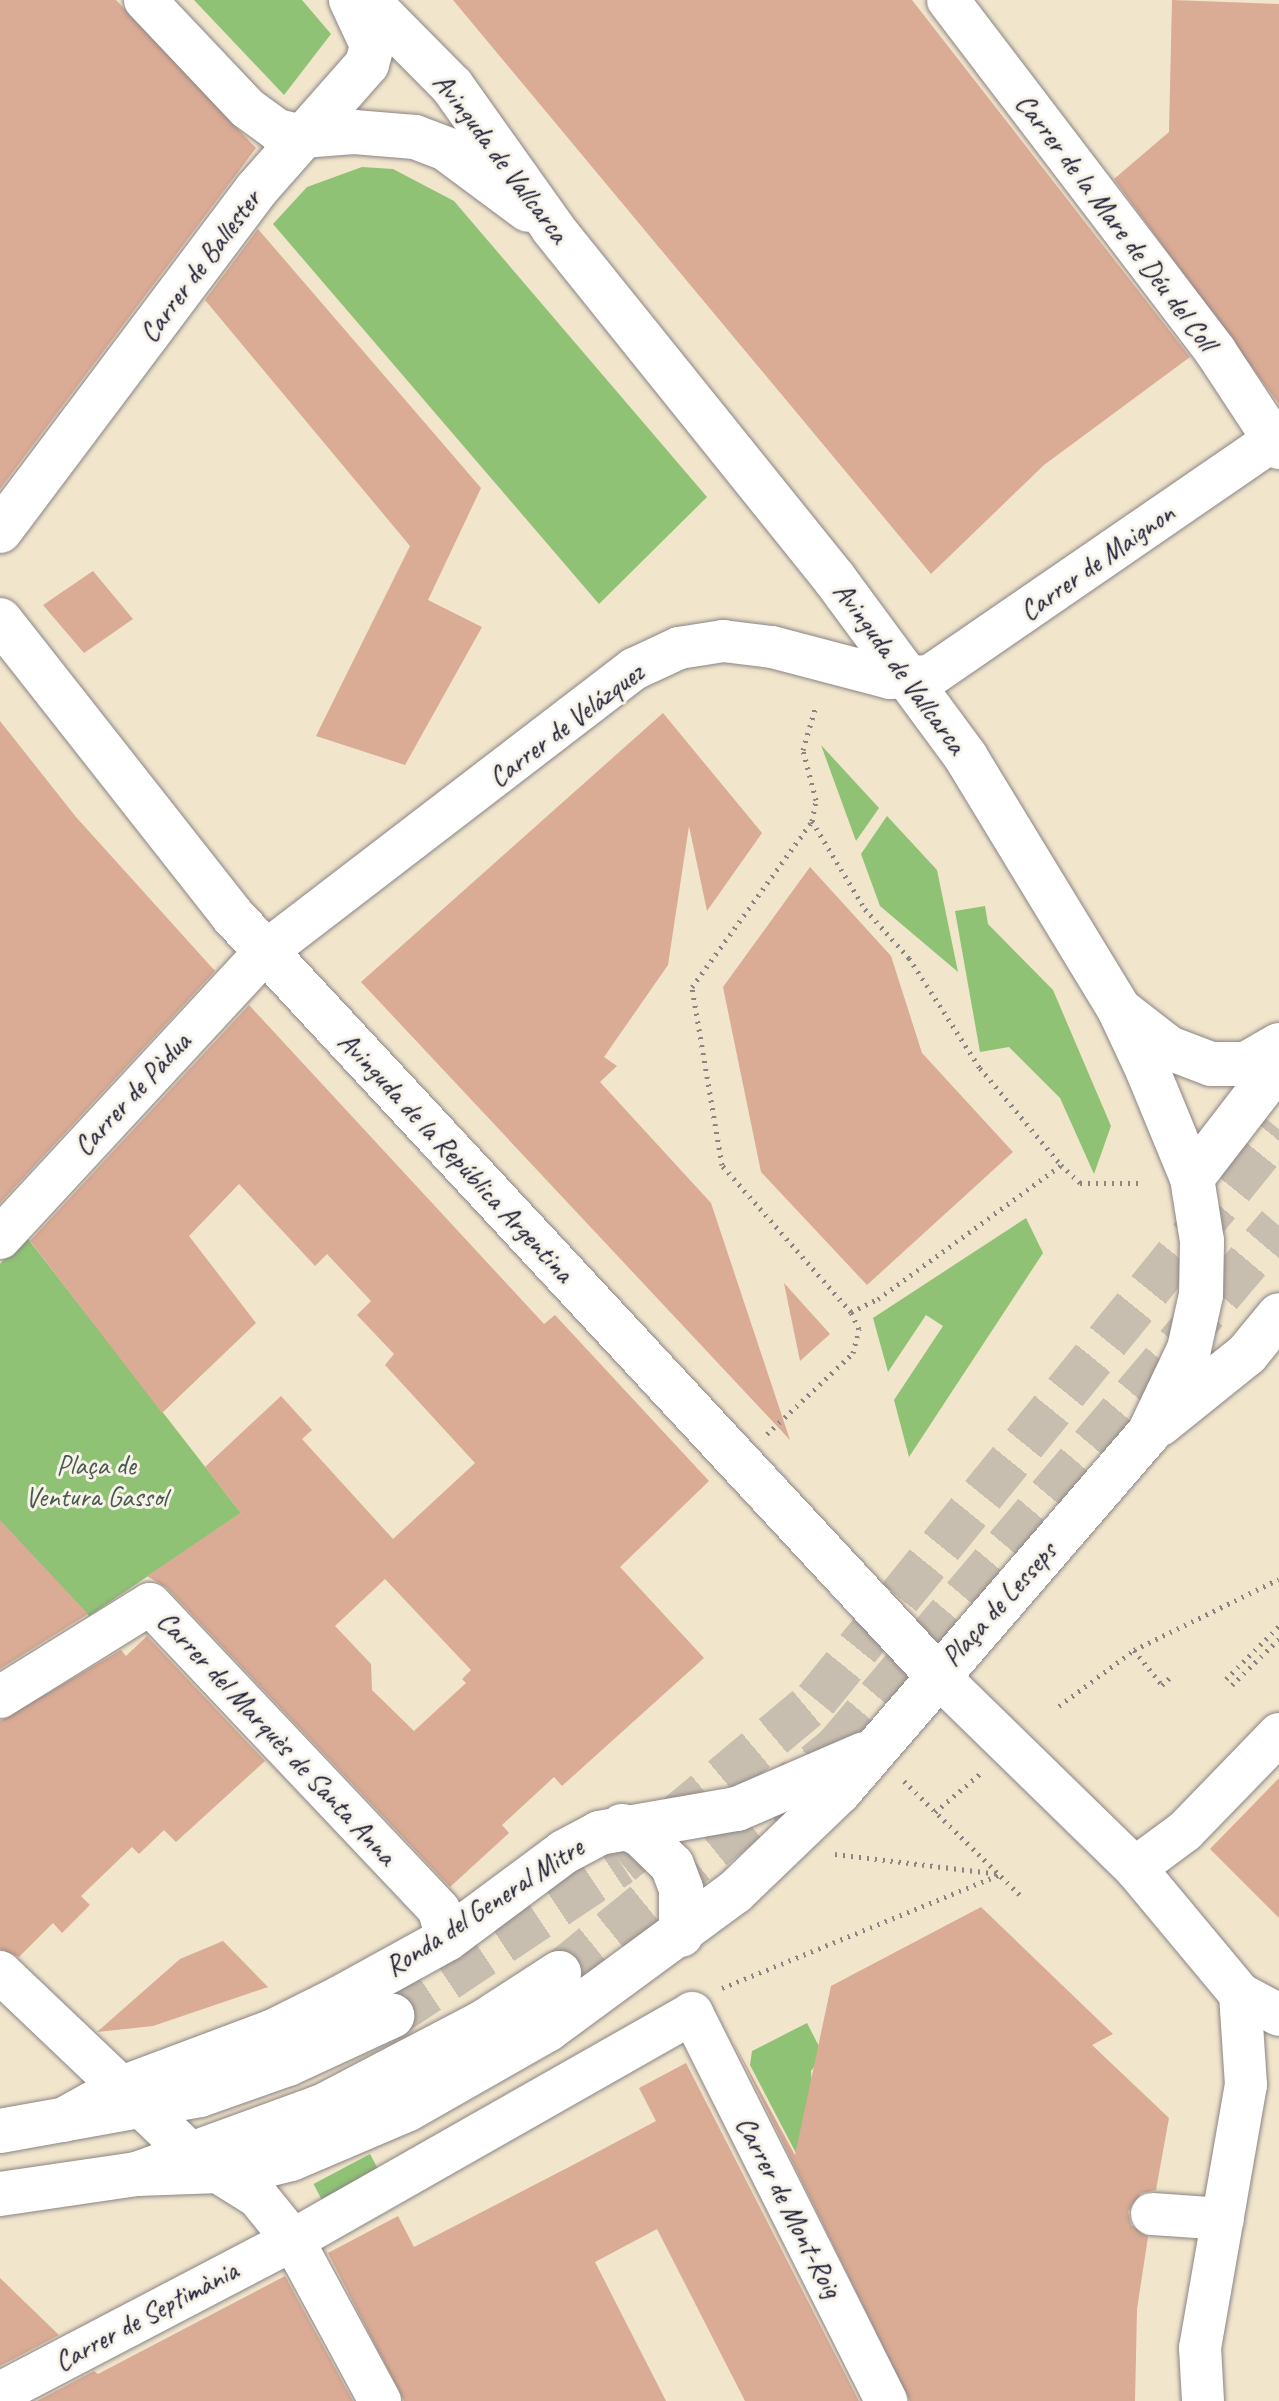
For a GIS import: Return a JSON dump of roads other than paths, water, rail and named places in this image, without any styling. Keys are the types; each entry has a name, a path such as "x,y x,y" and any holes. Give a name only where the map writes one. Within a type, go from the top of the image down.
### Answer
{"main road":[{"name":"Carrer de Ballester","path":"0,531 302,136 370,60 372,45 351,0"},
{"name":"Avinguda de Vallcarca","path":"367,0 452,86 553,228 913,680 966,757 1119,1009 1192,1178 1202,1241 1201,1295 1189,1349 1149,1433"},
{"path":"302,136 395,133 429,143 471,166 553,228"},
{"name":"Avinguda de la República Argentina","path":"0,620 265,952 936,1674"},
{"path":"1119,1009 1169,1048 1211,1064 1246,1064 1279,1045"},
{"path":"1192,1178 1279,1065"},
{"path":"1149,1433 1247,1354 1279,1315"},
{"name":"Plaça de Lesseps","path":"936,1674 1149,1433"},
{"name":"Ronda del General Mitre","path":"0,2194 208,2165 291,2159 408,2109 547,2030 681,1935 767,1864 839,1792 936,1674"},
{"name":"Ronda del General Mitre","path":"0,2131 63,2120 129,2099 274,2031 447,1939 564,1852 622,1826 737,1809 873,1750"},
{"path":"622,1826 660,1850 672,1865 681,1889 681,1935"},
{"name":"Ronda del General Mitre","path":"208,2165 390,2074 559,1973"},
{"name":"Ronda del General Mitre","path":"129,2099 200,2095 288,2064 392,2016"}],"street":[{"path":"145,0 247,108 277,130 302,136"},
{"name":"Carrer de la Mare de Déu del Coll","path":"948,0 1216,352 1277,442"},
{"name":"Carrer de Maignon","path":"913,680 947,669 1277,442"},
{"name":"Carrer de Velázquez","path":"265,952 634,669 679,648 712,641 754,644 913,680"},
{"name":"Carrer de Pàdua","path":"0,1238 265,952"},
{"name":"Carrer del Marquès de Santa Anna","path":"0,1697 150,1604 439,1910 447,1939"},
{"name":"Plaça de Lesseps","path":"936,1674 1135,1868 1240,1994"},
{"path":"1135,1868 1185,1831 1279,1734"},
{"path":"0,1972 129,2099 208,2165 258,2197 293,2240 380,2401"},
{"path":"1240,1994 1279,2015"},
{"path":"1203,2401 1200,2348 1246,2085 1240,1994"},
{"name":"Carrer de Mont-Roig","path":"293,2240 704,2002 886,2401"},
{"path":"1152,2214 1223,2219"},
{"name":"Carrer de Septimània","path":"0,2393 293,2240"}],"tunnel":[{"path":"392,2016 621,1863 816,1700 1279,1129"},
{"path":"559,1973 836,1748 1279,1225"}],"park label":[{"name":"Plaça de Ventura Gassol","path":"96,1481"}]}
